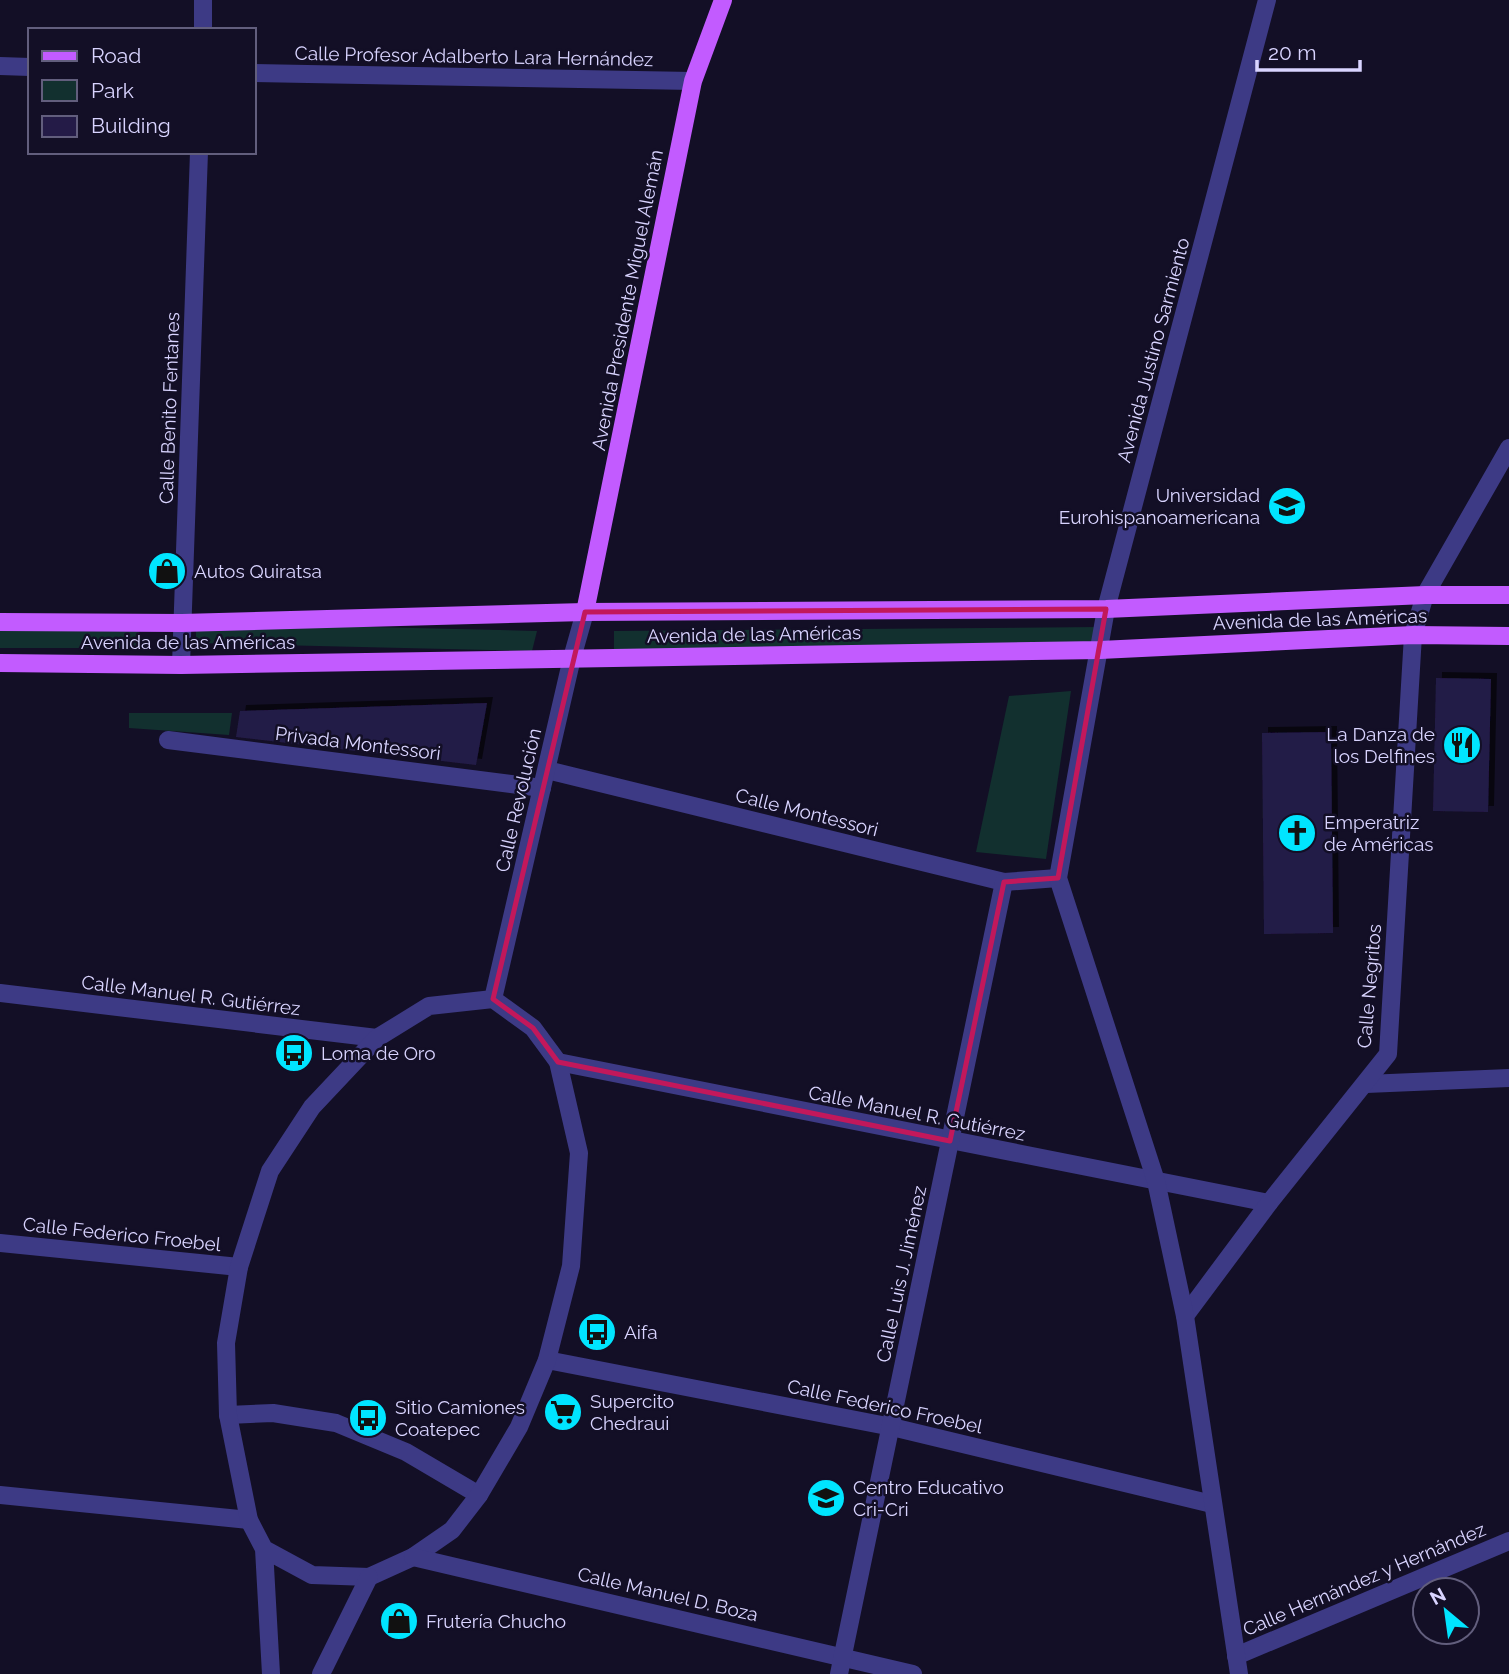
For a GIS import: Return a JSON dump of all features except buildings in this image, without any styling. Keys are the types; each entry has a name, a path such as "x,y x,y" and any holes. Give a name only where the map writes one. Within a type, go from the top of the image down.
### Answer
{"main road":[{"name":"Avenida Presidente Miguel Alemán","path":"584,612 692,81 723,0"},
{"name":"Avenida de las Américas","path":"0,622 182,623 584,612 1106,609 1425,595 1509,595"},
{"name":"Avenida de las Américas","path":"0,663 181,665 1101,650 1413,635 1509,636"}],"street":[{"path":"203,0 203,28"},
{"name":"Avenida Justino Sarmiento","path":"1058,878 1101,650 1106,609 1267,0"},
{"path":"0,66 28,67"},
{"name":"Calle Profesor Adalberto Lara Hernández","path":"256,73 692,81"},
{"name":"Calle Benito Fentanes","path":"181,665 199,154"},
{"name":"Calle Negritos","path":"1185,1316 1269,1203 1388,1054 1413,635 1425,595 1509,448"},
{"name":"Calle Revolución","path":"493,999 584,612"},
{"name":"Privada Montessori","path":"168,740 544,779"},
{"name":"Calle Montessori","path":"544,779 1004,882 1058,878"},
{"path":"1058,878 1156,1181 1185,1316 1238,1665"},
{"name":"Calle Luis J. Jiménez","path":"841,1665 1004,882"},
{"name":"Calle Manuel R. Gutiérrez","path":"0,993 377,1038"},
{"path":"264,1549 312,1575 369,1577 413,1556 452,1530 479,1495 519,1427 547,1360 571,1266 579,1153 558,1062 533,1028 493,999 429,1006 377,1038 312,1107 270,1171 239,1267 226,1342 228,1415 249,1520 264,1549 271,1674"},
{"name":"Calle Manuel R. Gutiérrez","path":"558,1062 1269,1203"},
{"path":"1366,1084 1509,1078"},
{"name":"Calle Federico Froebel","path":"0,1243 239,1267"},
{"name":"Calle Federico Froebel","path":"547,1360 891,1427 1212,1504"},
{"path":"228,1415 273,1413 336,1423 406,1452 479,1495"},
{"path":"0,1495 249,1520"},
{"name":"Calle Hernández y Hernández","path":"1238,1665 1509,1541"},
{"name":"Calle Manuel D. Boza","path":"413,1556 841,1665 913,1674"},
{"path":"321,1674 369,1577"}],"highlighted area":[{"path":"1106,609 1058,878 1004,882 950,1141 558,1062 533,1028 493,999 585,612"}],"green space":[{"path":"196,623 537,631 532,651 196,643"},
{"path":"1099,627 1099,646 614,650 614,631"},
{"path":"0,630 139,630 139,648 0,648"},
{"path":"1071,691 1046,859 976,852 1009,696"},
{"path":"129,713 232,713 229,735 129,728"}],"place":[{"name":"Universidad Eurohispanoamericana","path":"1287,506"},
{"name":"Autos Quiratsa","path":"167,571"},
{"name":"La Danza de los Delfines","path":"1462,745"},
{"name":"Emperatriz de Américas","path":"1297,833"},
{"name":"Loma de Oro","path":"294,1053"},
{"name":"Aifa","path":"597,1332"},
{"name":"Supercito Chedraui","path":"563,1412"},
{"name":"Sitio Camiones Coatepec","path":"368,1418"},
{"name":"Centro Educativo Cri-Cri","path":"826,1498"},
{"name":"Frutería Chucho","path":"399,1621"}]}
